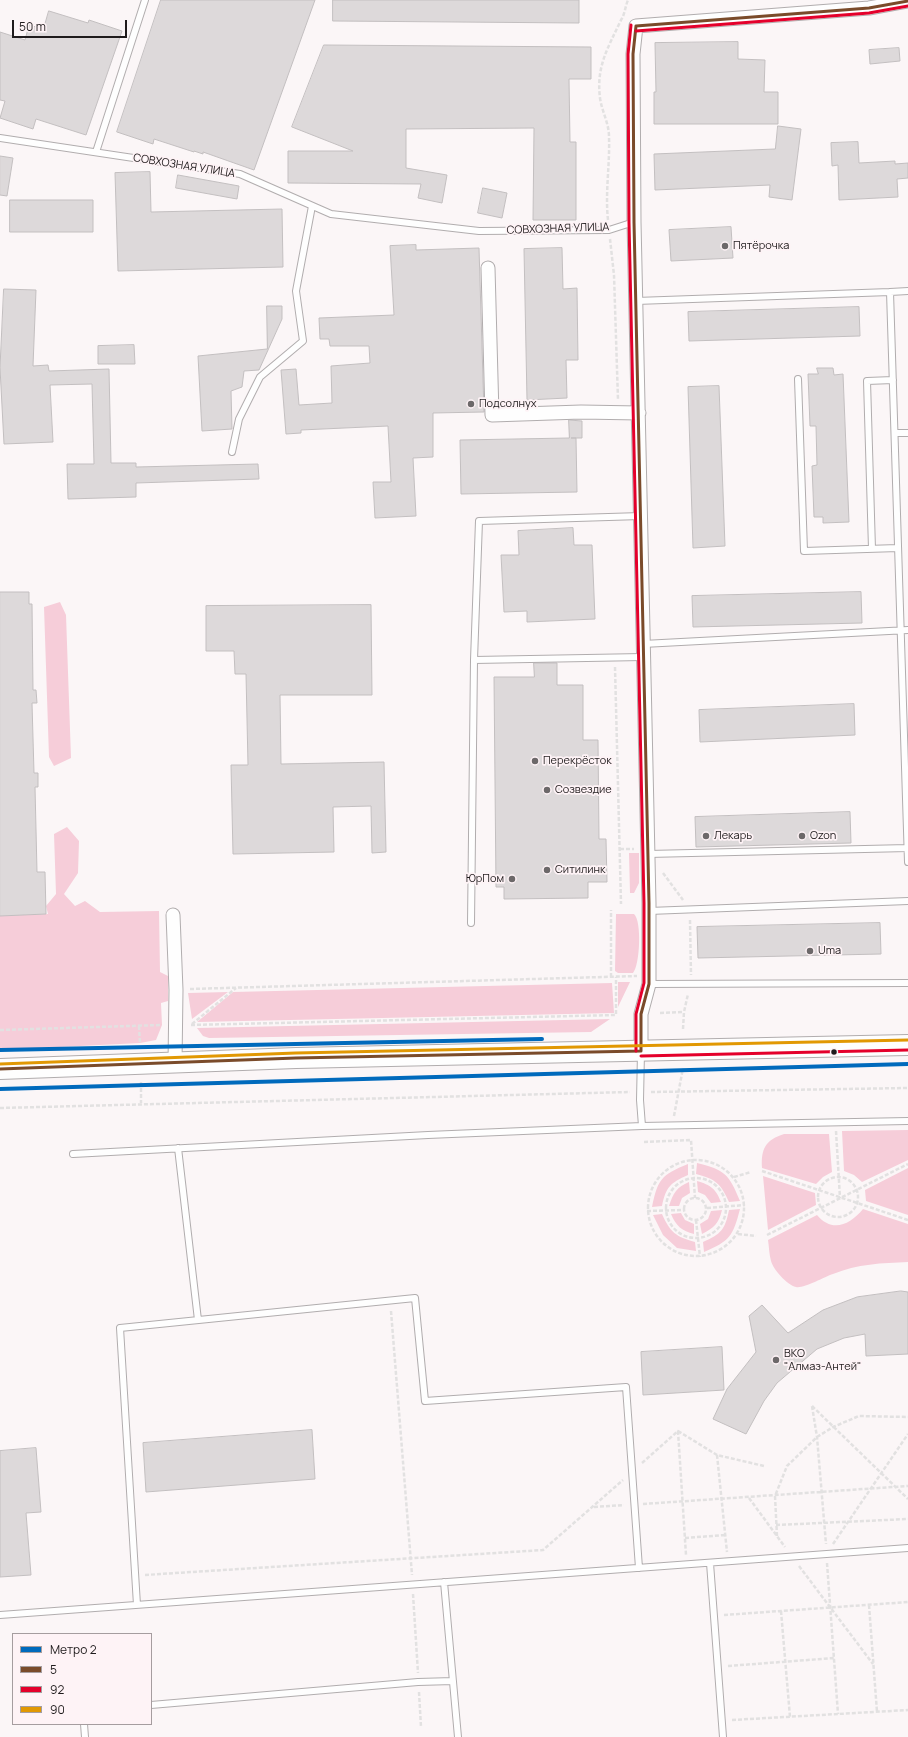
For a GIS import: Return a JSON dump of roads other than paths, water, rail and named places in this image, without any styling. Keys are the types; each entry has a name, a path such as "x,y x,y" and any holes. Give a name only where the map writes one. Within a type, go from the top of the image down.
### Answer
{"main road":[{"path":"0,1069 296,1058 908,1045"}],"street":[{"path":"641,1051 642,1014 649,980 649,911 644,851 641,516 634,222 633,54 636,26 869,8 908,1"},
{"path":"488,268 492,415 581,412 618,414 639,413"},
{"path":"173,915 176,990 175,1063"}],"lane":[{"path":"96,152 145,0"},
{"name":"СОВХОЗНАЯ УЛИЦА","path":"0,138 240,174 331,214 479,231 609,230 634,222"},
{"path":"232,452 239,419 260,377 304,341 296,291 312,206"},
{"path":"636,301 908,291"},
{"path":"890,292 908,862"},
{"path":"798,379 804,551 898,548"},
{"path":"872,549 867,381 893,380"},
{"path":"895,433 908,433"},
{"path":"471,923 474,660 479,521 641,516"},
{"path":"474,660 615,656 643,650 908,630"},
{"path":"644,851 908,848"},
{"path":"649,911 908,900"},
{"path":"649,980 691,984 908,983"},
{"path":"641,1051 640,1092 642,1126"},
{"path":"73,1154 642,1126 908,1121"},
{"path":"178,1148 198,1320"},
{"path":"137,1605 120,1328 415,1298 425,1401 626,1387 639,1568"},
{"path":"0,1615 908,1548"},
{"path":"710,1563 723,1737"},
{"path":"444,1582 458,1737"},
{"path":"152,1705 418,1682 453,1681"},
{"path":"84,1725 85,1737"}],"metro line":[{"name":"2","path":"0,1050 542,1039"},
{"name":"2","path":"0,1089 908,1064"}],"place":[{"name":"Пятёрочка","path":"725,246"},
{"name":"Подсолнух","path":"471,404"},
{"name":"Перекрёсток","path":"535,761"},
{"name":"Созвездие","path":"547,790"},
{"name":"Лекарь","path":"706,836"},
{"name":"Ozon","path":"802,836"},
{"name":"Ситилинк","path":"547,870"},
{"name":"ЮрПом","path":"512,879"},
{"name":"Uma","path":"810,951"},
{"name":"ВКО \"Алмаз-Антей\"","path":"776,1360"}]}
